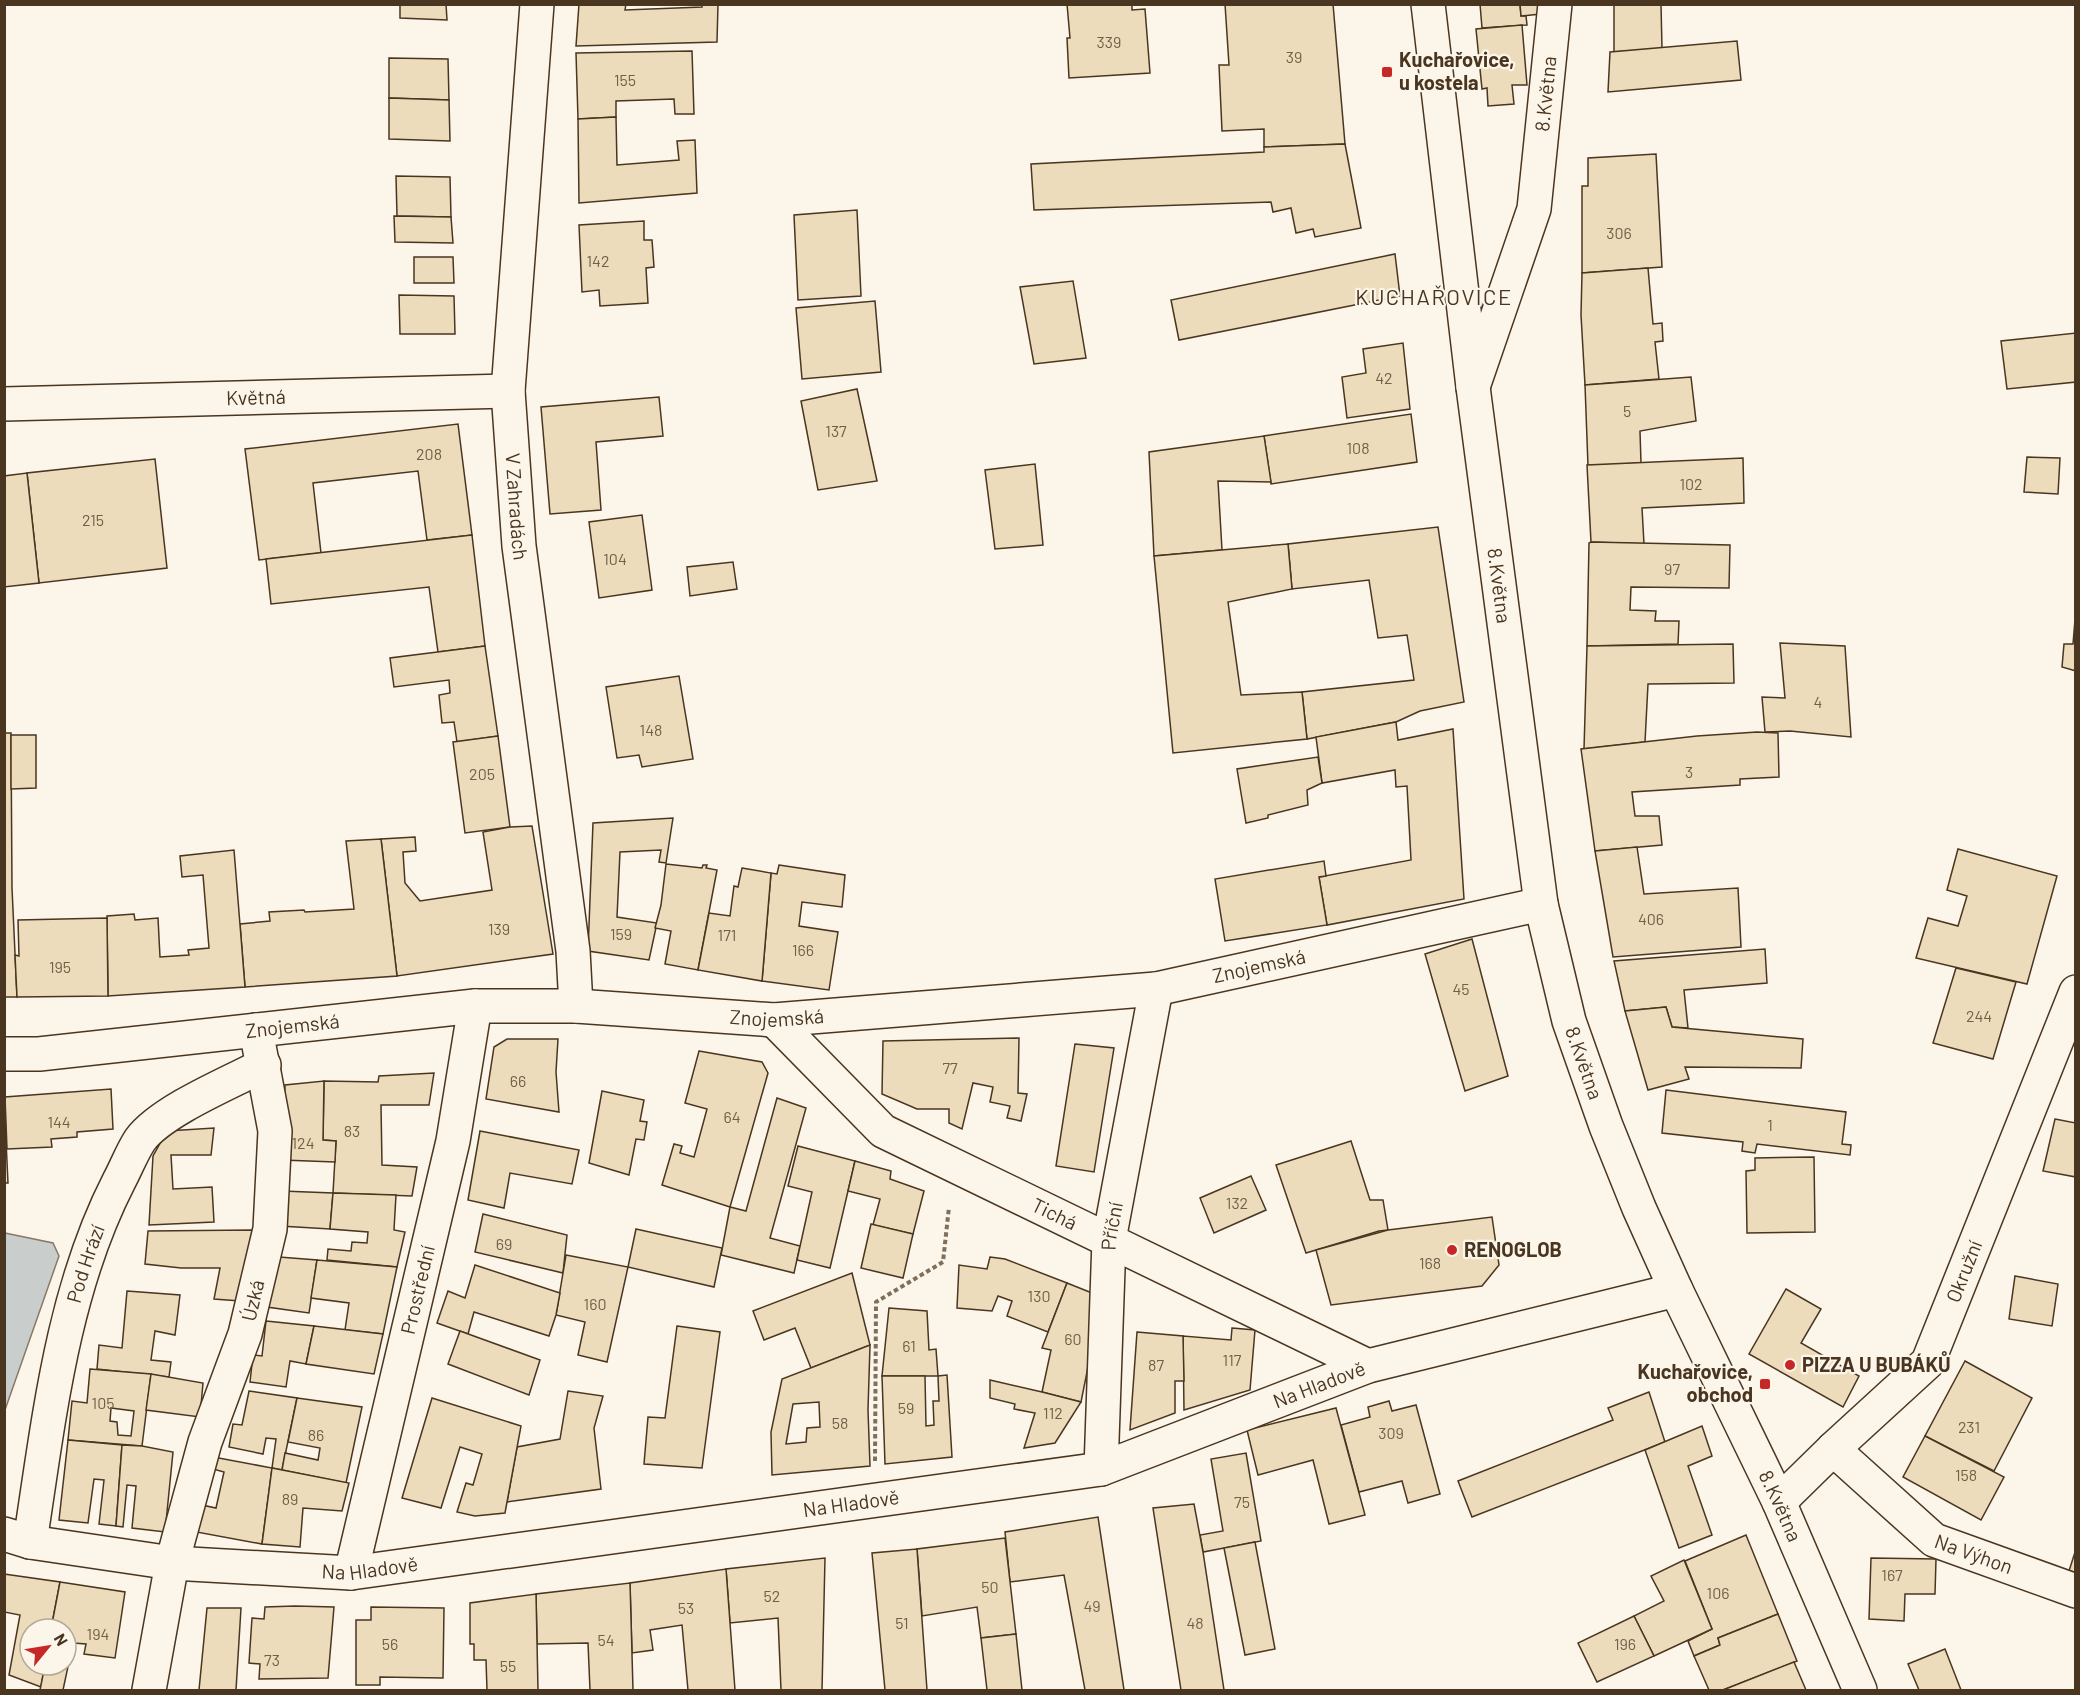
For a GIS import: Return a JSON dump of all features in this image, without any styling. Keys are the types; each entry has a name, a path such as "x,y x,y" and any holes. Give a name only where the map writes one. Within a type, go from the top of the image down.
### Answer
{"street":[{"name":"V Zahradách","path":"537,4 508,391 519,546 573,951 576,1006"},
{"name":"8.Května","path":"1428,4 1473,387 1541,904 1572,1032 1639,1208 1676,1290 1779,1502 1860,1690"},
{"name":"8.Května","path":"1473,387 1534,209 1555,4"},
{"name":"Květná","path":"4,404 508,391"},
{"name":"Znojemská","path":"4,1054 39,1054 475,1006 576,1006 774,1020 1156,988 1541,904"},
{"name":"Příční","path":"1101,1469 1109,1240 1156,988"},
{"name":"Okružní","path":"1779,1502 1928,1362 2069,1028 2076,992"},
{"name":"Prostřední","path":"351,1573 453,1141 475,1006"},
{"name":"Tichá","path":"774,1020 883,1131 1368,1366"},
{"name":"Úzká","path":"148,1690 172,1563 205,1442 245,1334 270,1229 275,1131 256,1030"},
{"name":"Pod Hrází","path":"17,1538 80,1278 103,1212 140,1140 162,1118 264,1065"},
{"name":"Na Hladově","path":"17,1538 172,1563 351,1573 1101,1469 1368,1366 1676,1290"},
{"name":"Na Výhon","path":"1833,1449 1934,1539 2076,1591"}],"path":[{"path":"874,1500 876,1302 943,1262 953,1164"}],"shaded area":[{"path":"5,1233 53,1243 59,1256 5,1410"}],"building":[{"path":"400,4 446,4 447,20 400,18"},
{"path":"579,4 626,4 625,10 702,7 702,4 718,4 717,42 576,46"},
{"path":"1067,4 1132,4 1132,10 1145,9 1150,73 1069,78 1067,38 1070,38"},
{"path":"1225,4 1333,4 1345,144 1264,147 1264,129 1222,131 1219,65 1229,65"},
{"path":"1480,4 1520,4 1521,16 1526,16 1527,25 1482,28"},
{"path":"1520,4 1540,4 1541,14 1521,16"},
{"path":"1614,4 1661,4 1662,49 1614,52"},
{"path":"1522,25 1527,85 1512,85 1514,104 1488,106 1487,88 1482,89 1476,29"},
{"path":"1737,41 1741,80 1608,92 1610,52"},
{"path":"692,51 694,114 675,114 674,99 616,101 616,117 578,119 576,53"},
{"path":"389,58 448,59 449,100 389,98"},
{"path":"389,98 449,100 450,141 389,139"},
{"path":"616,117 617,165 679,160 677,141 695,140 697,193 579,203 578,119"},
{"path":"1345,144 1361,228 1315,237 1313,229 1296,233 1291,208 1273,212 1271,202 1034,210 1031,164 1264,152 1264,147"},
{"path":"1656,154 1662,267 1582,273 1582,186 1588,186 1588,158"},
{"path":"396,176 450,177 451,217 397,216"},
{"path":"857,210 861,296 798,300 794,215"},
{"path":"394,216 451,217 453,243 395,242"},
{"path":"644,221 644,240 652,240 654,267 646,268 648,303 600,306 599,290 582,292 579,225"},
{"path":"1395,254 1400,296 1179,340 1171,300"},
{"path":"414,257 453,257 454,283 414,283"},
{"path":"1648,268 1653,324 1662,323 1663,341 1655,342 1659,379 1585,385 1581,315 1582,273"},
{"path":"1073,281 1086,358 1034,364 1020,287"},
{"path":"399,295 454,296 455,334 400,334"},
{"path":"875,301 881,372 802,379 796,308"},
{"path":"2076,333 2076,382 2007,389 2001,341"},
{"path":"1403,343 1410,409 1347,418 1342,377 1366,373 1363,349"},
{"path":"1691,377 1696,421 1640,431 1641,463 1588,466 1585,385"},
{"path":"857,389 877,481 818,490 801,401"},
{"path":"659,397 663,436 596,442 601,510 550,514 541,407"},
{"path":"1411,414 1417,462 1271,484 1264,436"},
{"path":"458,424 472,535 427,540 418,471 313,483 321,553 259,560 245,449"},
{"path":"1264,436 1271,482 1218,481 1222,550 1154,556 1149,452"},
{"path":"2027,457 2060,458 2058,494 2024,492"},
{"path":"1743,458 1744,503 1642,508 1644,544 1591,542 1587,465"},
{"path":"155,459 167,568 39,583 27,473"},
{"path":"1035,464 1043,545 995,549 985,470"},
{"path":"27,473 39,583 4,587 4,476"},
{"path":"642,515 652,590 599,598 589,522"},
{"path":"1438,527 1464,702 1420,711 1396,722 1307,739 1302,692 1414,680 1407,635 1378,638 1369,580 1292,589 1288,544"},
{"path":"472,535 485,646 438,652 429,587 271,604 266,559"},
{"path":"1589,543 1730,545 1729,588 1631,587 1630,610 1656,611 1655,621 1679,621 1678,644 1587,646"},
{"path":"1288,544 1292,589 1228,602 1241,695 1302,692 1307,739 1173,753 1154,556"},
{"path":"733,562 737,589 690,596 687,567"},
{"path":"2076,607 2076,671 2062,667 2064,644 2073,644"},
{"path":"1780,643 1845,646 1851,737 1790,731 1765,732 1762,697 1785,698"},
{"path":"1733,644 1734,683 1648,684 1645,742 1584,749 1587,646"},
{"path":"485,646 498,736 457,742 454,722 442,723 439,695 450,693 449,680 394,687 390,658"},
{"path":"679,676 693,759 642,767 639,755 617,758 606,687"},
{"path":"1396,722 1398,740 1453,729 1464,899 1327,925 1319,877 1411,860 1407,786 1396,787 1395,770 1322,783 1316,737"},
{"path":"1757,732 1778,733 1779,777 1740,779 1740,785 1632,792 1635,816 1659,816 1662,845 1595,851 1581,749"},
{"path":"4,733 11,733 12,888 17,997 4,997"},
{"path":"11,735 36,735 36,788 11,789"},
{"path":"498,736 510,827 465,833 453,742"},
{"path":"1318,757 1322,783 1307,790 1308,805 1246,823 1237,769"},
{"path":"673,818 666,863 659,862 661,850 620,852 617,917 657,923 649,960 588,951 593,823"},
{"path":"532,826 553,954 397,976 381,839 415,837 416,851 403,852 405,883 420,901 492,890 483,832"},
{"path":"381,839 397,976 245,987 240,924 270,921 269,912 354,909 346,841"},
{"path":"1637,847 1644,894 1738,888 1741,947 1613,957 1595,851"},
{"path":"1958,849 2057,876 2027,984 1916,958 1928,918 1958,926 1967,896 1947,890"},
{"path":"234,850 245,987 108,996 107,916 134,914 135,920 158,918 160,957 189,955 188,950 209,948 203,875 182,877 180,856"},
{"path":"1324,861 1326,876 1319,877 1327,925 1225,941 1215,879"},
{"path":"666,864 702,868 703,865 707,865 706,868 717,870 698,970 665,964 671,931 655,928 661,905"},
{"path":"779,865 845,875 842,907 802,902 799,926 838,932 829,990 762,981 771,873 777,874"},
{"path":"742,868 771,873 762,981 698,970 709,913 730,916 734,886 738,887"},
{"path":"107,918 108,996 17,997 15,955 19,956 18,920"},
{"path":"1472,939 1508,1076 1465,1091 1425,954"},
{"path":"1765,949 1767,983 1684,990 1688,1028 1672,1027 1666,1007 1625,1011 1614,961"},
{"path":"1956,968 2016,982 1993,1059 1933,1043"},
{"path":"1666,1007 1672,1027 1803,1039 1801,1068 1685,1067 1689,1079 1648,1090 1625,1011"},
{"path":"1019,1038 1018,1093 1027,1094 1021,1121 1007,1118 1010,1106 990,1102 993,1087 973,1083 962,1129 949,1123 949,1109 917,1109 882,1094 883,1041"},
{"path":"507,1039 558,1039 556,1072 559,1112 486,1099 494,1047"},
{"path":"1075,1044 1114,1048 1094,1172 1056,1166"},
{"path":"699,1051 762,1062 768,1073 730,1207 662,1185 674,1144 682,1146 680,1153 694,1157 707,1109 685,1103"},
{"path":"434,1073 429,1105 381,1105 382,1165 417,1167 412,1196 333,1193 336,1141 323,1140 324,1081 378,1082 379,1076"},
{"path":"324,1081 323,1140 336,1141 335,1162 282,1160 285,1085"},
{"path":"111,1089 113,1129 77,1132 77,1137 51,1139 52,1147 7,1149 5,1097"},
{"path":"1666,1090 1846,1112 1842,1144 1851,1145 1850,1155 1757,1144 1755,1153 1742,1151 1743,1142 1662,1133"},
{"path":"602,1091 644,1100 640,1121 647,1122 644,1140 636,1139 629,1175 589,1163"},
{"path":"4,1097 8,1183 4,1183"},
{"path":"777,1098 806,1108 770,1238 800,1246 794,1273 721,1255 730,1207 746,1211"},
{"path":"2055,1119 2076,1123 2076,1177 2043,1171"},
{"path":"214,1128 211,1155 171,1155 173,1189 212,1187 214,1222 149,1225 153,1156 167,1131"},
{"path":"480,1131 579,1150 572,1184 510,1173 504,1208 468,1200"},
{"path":"1351,1141 1370,1200 1383,1200 1388,1230 1306,1253 1276,1165"},
{"path":"798,1146 855,1161 830,1268 797,1260 812,1192 788,1186"},
{"path":"1814,1157 1815,1232 1747,1233 1746,1171 1755,1170 1755,1158"},
{"path":"855,1161 891,1171 890,1179 924,1191 913,1234 873,1225 880,1199 848,1191"},
{"path":"1251,1176 1266,1210 1214,1233 1200,1198"},
{"path":"282,1191 333,1193 330,1229 280,1226"},
{"path":"333,1193 396,1195 394,1230 405,1232 397,1267 327,1260 328,1249 351,1251 352,1242 367,1243 368,1232 330,1229"},
{"path":"483,1214 567,1235 563,1273 475,1252"},
{"path":"1492,1217 1499,1265 1482,1286 1331,1305 1316,1250 1388,1230"},
{"path":"871,1224 913,1234 903,1278 861,1268"},
{"path":"636,1229 722,1248 714,1287 628,1267"},
{"path":"253,1230 249,1268 240,1301 214,1299 220,1268 181,1268 145,1264 148,1231"},
{"path":"566,1255 628,1267 607,1362 578,1355 585,1322 556,1315"},
{"path":"279,1257 317,1260 309,1313 267,1307"},
{"path":"990,1257 1005,1259 1067,1283 1048,1332 1007,1316 1012,1301 998,1296 992,1311 957,1308 959,1265 987,1269"},
{"path":"317,1260 397,1267 383,1334 345,1330 349,1303 311,1298"},
{"path":"475,1265 560,1293 549,1336 474,1312 468,1334 437,1323 448,1291 465,1298"},
{"path":"852,1273 870,1345 811,1368 795,1328 764,1340 753,1311"},
{"path":"2015,1276 2058,1284 2052,1326 2009,1319"},
{"path":"1067,1283 1102,1297 1081,1402 1042,1392 1051,1350 1042,1348"},
{"path":"1786,1289 1821,1309 1801,1343 1859,1376 1843,1407 1749,1354"},
{"path":"127,1291 180,1295 175,1335 155,1331 151,1360 171,1362 169,1377 97,1369 99,1345 122,1348"},
{"path":"889,1308 927,1311 929,1350 936,1349 938,1376 882,1376"},
{"path":"266,1321 314,1326 306,1364 290,1361 286,1387 250,1382 253,1355 262,1356"},
{"path":"314,1326 383,1334 374,1374 306,1364"},
{"path":"677,1326 720,1332 702,1468 644,1464 648,1417 665,1418"},
{"path":"1232,1328 1255,1330 1250,1390 1184,1410 1183,1336 1231,1340"},
{"path":"460,1331 540,1360 529,1395 448,1364"},
{"path":"1137,1332 1183,1336 1184,1381 1175,1381 1175,1413 1130,1430"},
{"path":"870,1345 868,1410 870,1466 772,1475 771,1432 782,1379","holes":["819,1402 820,1427 807,1428 806,1442 786,1444 793,1404"]},
{"path":"1965,1361 2032,1398 1994,1471 1925,1436"},
{"path":"90,1369 151,1374 142,1446 68,1440 72,1401 87,1403","holes":["111,1408 134,1411 131,1436 118,1435 117,1422 110,1421"]},
{"path":"151,1374 203,1383 200,1417 146,1410"},
{"path":"947,1375 952,1457 885,1464 882,1376 925,1376 926,1426 934,1425 933,1401 939,1401 938,1376"},
{"path":"990,1380 1081,1402 1055,1443 1024,1448 1035,1413 1014,1409 1015,1404 990,1398"},
{"path":"249,1391 297,1398 282,1470 272,1468 276,1439 266,1438 263,1454 229,1447 233,1424 242,1425"},
{"path":"568,1391 603,1396 594,1428 601,1489 507,1502 517,1447 560,1439"},
{"path":"1649,1392 1665,1442 1472,1517 1458,1481 1613,1420 1608,1408"},
{"path":"297,1398 362,1407 346,1483 282,1470 285,1453 318,1460 320,1448 288,1442"},
{"path":"432,1398 521,1426 505,1513 475,1516 457,1512 466,1483 473,1485 482,1454 460,1447 441,1508 402,1498"},
{"path":"1389,1401 1392,1411 1416,1405 1440,1494 1408,1503 1402,1481 1359,1492 1341,1425 1370,1417 1368,1407"},
{"path":"1336,1408 1365,1515 1329,1524 1313,1460 1258,1475 1247,1430"},
{"path":"1702,1426 1712,1456 1688,1466 1712,1535 1679,1548 1645,1450"},
{"path":"1925,1436 2004,1477 1981,1520 1903,1477"},
{"path":"68,1440 122,1445 116,1526 99,1524 104,1480 94,1479 88,1523 59,1520"},
{"path":"122,1445 173,1452 165,1532 132,1528 136,1486 127,1485 123,1527 116,1526"},
{"path":"1246,1453 1261,1541 1203,1552 1200,1535 1223,1531 1211,1459"},
{"path":"208,1456 272,1468 262,1544 191,1531 197,1504 216,1508 224,1472 206,1467"},
{"path":"272,1468 349,1483 342,1511 303,1508 300,1547 262,1544"},
{"path":"1194,1504 1224,1690 1181,1690 1153,1508"},
{"path":"1098,1517 1124,1690 1085,1690 1064,1575 1010,1582 1005,1532"},
{"path":"1746,1535 1778,1614 1718,1638 1720,1645 1694,1656 1688,1641 1712,1629 1685,1561"},
{"path":"1005,1538 1016,1634 981,1638 977,1607 922,1616 917,1549"},
{"path":"1255,1542 1275,1649 1245,1655 1224,1548"},
{"path":"917,1549 927,1690 885,1690 872,1553"},
{"path":"2076,1549 2076,1573 2069,1571"},
{"path":"825,1558 822,1690 781,1690 778,1618 730,1623 726,1569"},
{"path":"1871,1558 1936,1559 1935,1594 1905,1594 1904,1621 1869,1619"},
{"path":"1684,1560 1712,1629 1654,1656 1634,1616 1664,1601 1651,1576"},
{"path":"726,1569 735,1690 688,1690 682,1625 650,1630 653,1650 632,1653 630,1583"},
{"path":"4,1574 60,1582 53,1617 20,1617 20,1615 4,1612"},
{"path":"60,1582 125,1592 115,1658 84,1654 86,1644 78,1643 78,1617 53,1617"},
{"path":"630,1583 633,1690 590,1690 588,1643 537,1644 536,1594"},
{"path":"536,1594 538,1690 487,1690 486,1660 474,1660 474,1644 470,1644 470,1603"},
{"path":"265,1607 334,1607 328,1678 259,1679 260,1664 249,1663 252,1618 264,1619"},
{"path":"371,1607 444,1608 443,1678 380,1677 380,1685 356,1685 356,1620 371,1620"},
{"path":"207,1608 241,1608 236,1690 199,1690"},
{"path":"1778,1614 1797,1661 1723,1690 1709,1690 1694,1656 1720,1645 1718,1638"},
{"path":"1634,1616 1654,1656 1597,1682 1578,1643"},
{"path":"18,1626 18,1677 43,1677 41,1687 9,1675"},
{"path":"1016,1634 1022,1690 987,1690 981,1638"},
{"path":"1945,1649 1961,1690 1919,1690 1908,1664"},
{"path":"1794,1662 1806,1690 1723,1690"},
{"path":"43,1677 66,1677 63,1690 40,1690"}],"place":[{"name":"Kuchařovice, u kostela","path":"1387,72"},
{"name":"RENOGLOB","path":"1452,1250"},
{"name":"PIZZA U BUBÁKŮ","path":"1790,1365"},
{"name":"Kuchařovice, obchod","path":"1765,1384"}],"district":[{"name":"KUCHAŘOVICE","path":"1434,297"}]}
